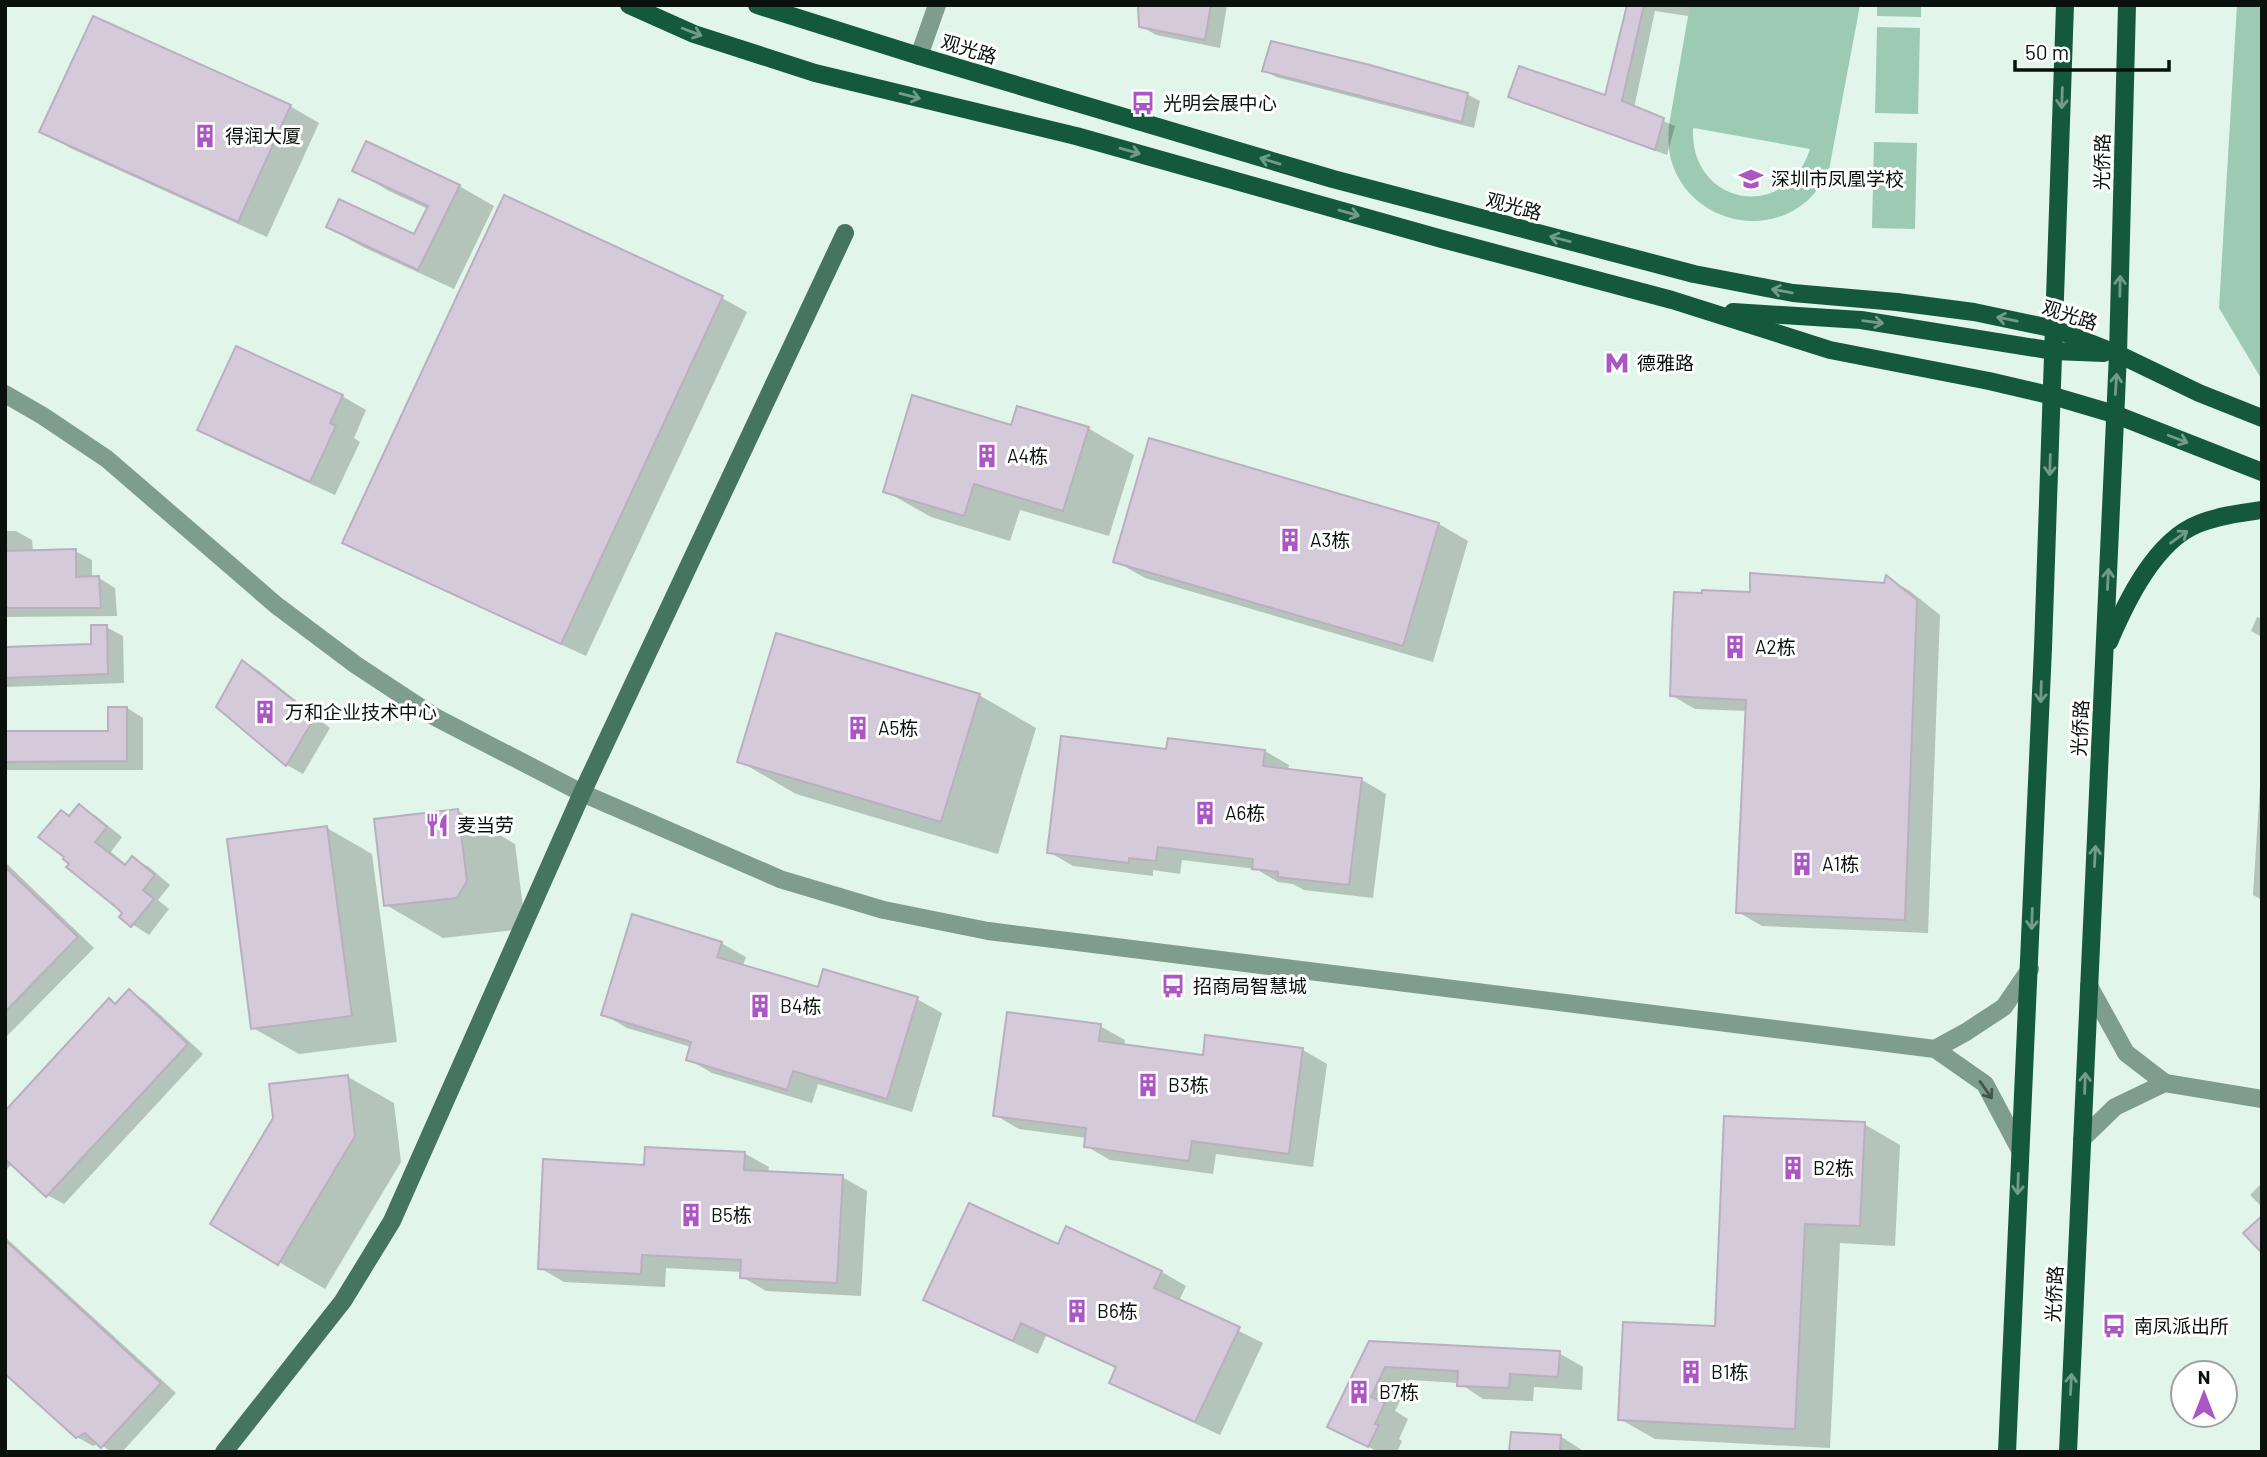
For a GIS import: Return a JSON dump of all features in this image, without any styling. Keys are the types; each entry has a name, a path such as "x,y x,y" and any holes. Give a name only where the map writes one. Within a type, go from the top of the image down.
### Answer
{"main road":[{"path":"629,5 694,34 815,73 1076,136 1707,311 1830,350 2053,396 2114,414 2262,472"},
{"name":"观光路","path":"757,5 1333,180 1694,274 1793,293 1974,312 2055,329 2119,354 2199,393 2262,418"},
{"name":"光侨路","path":"2007,1452 2053,396 2065,5"},
{"name":"光侨路","path":"2068,1452 2114,414 2119,354 2127,5"},
{"path":"1707,311 1861,320 2054,351 2119,354"},
{"path":"2104,655 2123,607 2144,574 2168,545 2196,525 2234,514 2262,510"}],"street":[{"path":"919,56 937,5"},
{"path":"224,1452 343,1301 392,1221 582,793 845,233"},
{"path":"5,394 107,459 276,604 356,665 435,717 582,793 780,879 884,910 988,931 1935,1049 1985,1084 2020,1148"},
{"path":"1935,1049 2004,1007 2030,969"},
{"path":"2089,986 2126,1053 2165,1083 2262,1099"},
{"path":"2082,1139 2115,1107 2165,1083"}],"green space":[{"path":"1690,5 1860,5 1829,170 1811,198 1789,213 1749,221 1729,218 1694,198 1681,182 1672,163 1669,125","holes":["1694,128 1810,149 1798,173 1782,188 1762,195 1742,196 1723,189 1707,175 1696,155"]},
{"path":"1877,5 1921,5 1921,17 1877,16"},
{"path":"2237,5 2262,5 2262,380 2219,308"},
{"path":"1877,27 1920,28 1918,114 1875,113"},
{"path":"1874,142 1917,143 1915,229 1872,228"}],"building":[{"path":"1138,5 1211,5 1205,40 1139,27"},
{"path":"1627,5 1644,5 1622,101 1664,118 1655,150 1508,97 1519,66 1605,95"},
{"name":"得润大厦","path":"93,16 291,105 238,222 39,132"},
{"path":"1271,41 1468,93 1462,122 1262,71"},
{"path":"366,141 460,185 418,270 326,227 339,199 414,234 428,206 352,171"},
{"path":"504,195 723,296 561,644 342,543"},
{"path":"236,346 343,395 330,423 336,426 310,482 197,430"},
{"name":"A4栋","path":"912,395 1011,425 1017,406 1089,427 1063,511 974,484 964,516 883,492"},
{"name":"A3栋","path":"1149,438 1439,523 1403,646 1113,562"},
{"path":"76,549 76,577 99,576 101,608 5,608 5,551"},
{"path":"1750,573 1884,583 1886,575 1917,600 1905,920 1736,913 1746,700 1670,696 1672,631 1674,592 1750,592"},
{"path":"91,625 107,625 108,674 5,678 5,647 91,644"},
{"name":"A5栋","path":"776,633 980,694 941,822 737,762"},
{"name":"万和企业技术中心","path":"242,660 315,717 286,766 216,707"},
{"path":"108,707 127,707 127,761 5,762 5,731 108,731"},
{"name":"A6栋","path":"1061,736 1166,749 1168,738 1265,750 1263,766 1362,778 1349,885 1278,877 1278,872 1252,869 1253,859 1158,847 1156,861 1129,858 1129,863 1047,853"},
{"path":"79,804 107,827 95,842 125,865 132,856 155,875 143,890 154,899 131,927 119,917 122,913 117,908 66,867 69,864 64,857 38,837 61,810 69,816"},
{"path":"458,809 467,881 457,898 384,906 374,819"},
{"path":"327,826 352,1016 251,1029 227,839"},
{"path":"5,867 78,937 5,1012"},
{"name":"B4栋","path":"632,914 722,942 717,957 818,987 823,969 918,997 887,1099 793,1071 787,1090 686,1060 691,1042 601,1015"},
{"path":"129,989 188,1044 46,1197 5,1159 5,1111 109,998 115,1004"},
{"name":"B3栋","path":"1007,1012 1101,1024 1099,1041 1203,1055 1205,1035 1303,1048 1289,1154 1192,1141 1189,1161 1084,1147 1086,1128 993,1116"},
{"path":"348,1075 355,1136 278,1265 210,1224 273,1118 269,1084"},
{"path":"1724,1116 1865,1122 1860,1226 1805,1224 1795,1429 1618,1420 1623,1322 1715,1326"},
{"name":"B5栋","path":"645,1147 745,1152 744,1170 843,1175 837,1283 740,1278 741,1260 642,1255 641,1274 538,1269 543,1159 644,1165"},
{"name":"B6栋","path":"969,1203 1058,1244 1066,1226 1162,1271 1154,1288 1240,1327 1195,1422 1109,1383 1116,1367 1021,1323 1013,1341 923,1300"},
{"path":"2262,1216 2262,1253 2243,1233"},
{"path":"5,1240 161,1383 101,1448 85,1433 76,1438 5,1374"},
{"name":"B7栋","path":"1369,1341 1560,1351 1558,1377 1510,1374 1509,1388 1457,1386 1458,1371 1385,1367 1371,1397 1385,1403 1375,1424 1379,1425 1368,1447 1327,1427"},
{"path":"1511,1432 1561,1435 1560,1452 1509,1452"}],"place":[{"name":"光明会展中心","path":"1143,103"},
{"name":"得润大厦","path":"205,136"},
{"name":"深圳市凤凰学校","path":"1751,179"},
{"name":"德雅路","path":"1617,363"},
{"name":"A4栋","path":"987,456"},
{"name":"A3栋","path":"1290,540"},
{"name":"A2栋","path":"1735,647"},
{"name":"万和企业技术中心","path":"265,712"},
{"name":"A5栋","path":"858,728"},
{"name":"A6栋","path":"1205,813"},
{"name":"麦当劳","path":"437,825"},
{"name":"A1栋","path":"1802,864"},
{"name":"招商局智慧城","path":"1173,986"},
{"name":"B4栋","path":"760,1006"},
{"name":"B3栋","path":"1148,1085"},
{"name":"B2栋","path":"1793,1168"},
{"name":"B5栋","path":"691,1215"},
{"name":"B6栋","path":"1077,1311"},
{"name":"南凤派出所","path":"2114,1326"},
{"name":"B1栋","path":"1691,1372"},
{"name":"B7栋","path":"1359,1392"}]}
